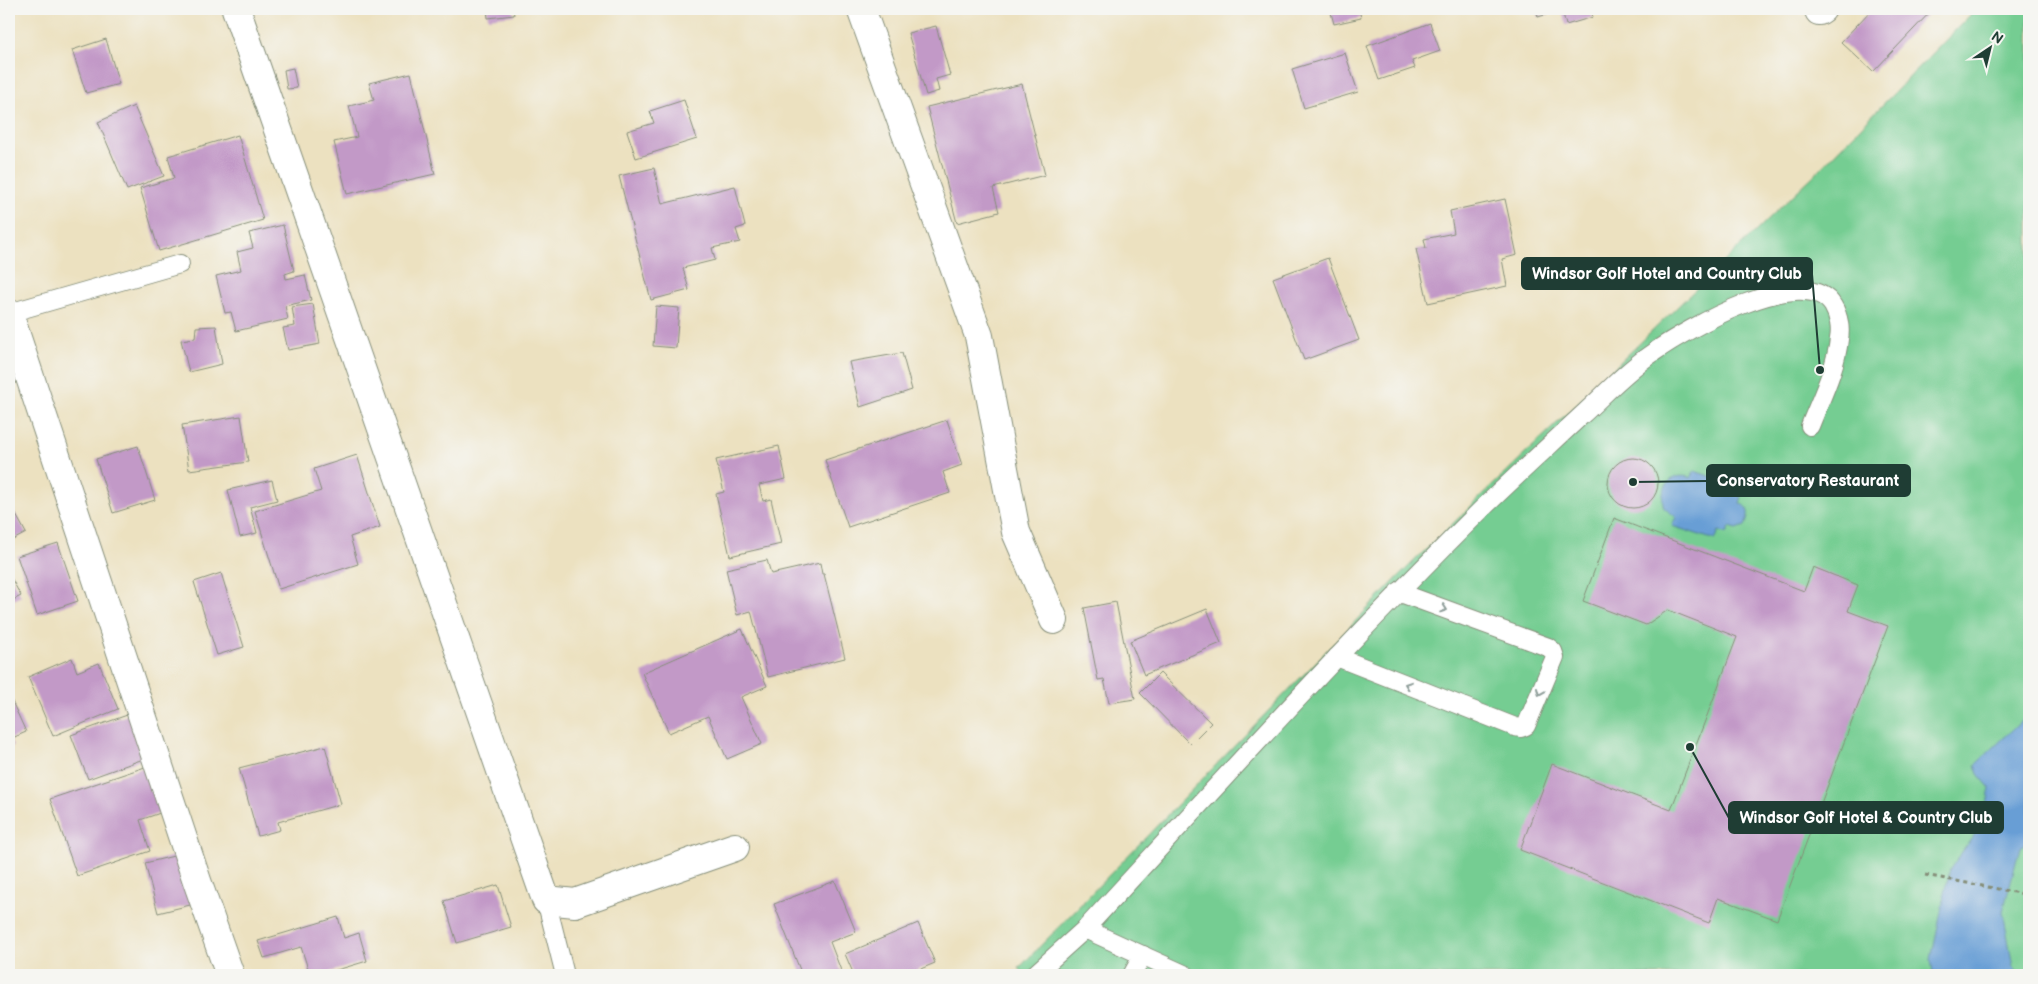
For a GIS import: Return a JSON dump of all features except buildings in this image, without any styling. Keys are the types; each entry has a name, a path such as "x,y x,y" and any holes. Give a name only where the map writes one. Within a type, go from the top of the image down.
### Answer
{"street":[{"path":"236,9 546,900 575,903 735,847"},
{"path":"861,9 979,336 1016,532 1054,620"},
{"path":"9,314 196,881 230,975"}],"lane":[{"path":"9,314 180,264"},
{"path":"1034,975 1085,929 1398,592 1616,381 1652,353 1689,329 1726,312 1777,293 1797,290 1820,293 1832,304 1840,325 1840,339 1832,367 1810,426"},
{"path":"1337,657 1515,727 1521,728 1526,726 1555,657 1553,650 1398,592"},
{"path":"546,900 565,975"},
{"path":"1085,929 1186,975"},
{"path":"1132,975 1143,955"}],"path":[{"path":"1924,875 2029,895"}],"green space":[{"path":"1976,9 2029,9 2029,975 1025,975 1019,968 1409,566 1814,175"}],"water":[{"path":"1694,471 1737,485 1734,493 1742,497 1740,503 1744,505 1748,513 1745,526 1737,529 1730,527 1727,534 1719,531 1715,540 1672,526 1676,517 1664,508 1663,495 1665,488 1672,479 1684,476 1691,478"},
{"path":"2029,714 2029,840 2020,847 2003,911 2013,967 2020,975 1933,975 1931,959 1950,869 1984,821 1990,788 1978,774 1975,765"}],"place":[{"name":"Windsor Golf Hotel and Country Club","path":"1820,370"},
{"name":"Conservatory Restaurant","path":"1633,482"},
{"name":"Windsor Golf Hotel & Country Club","path":"1690,747"}]}
